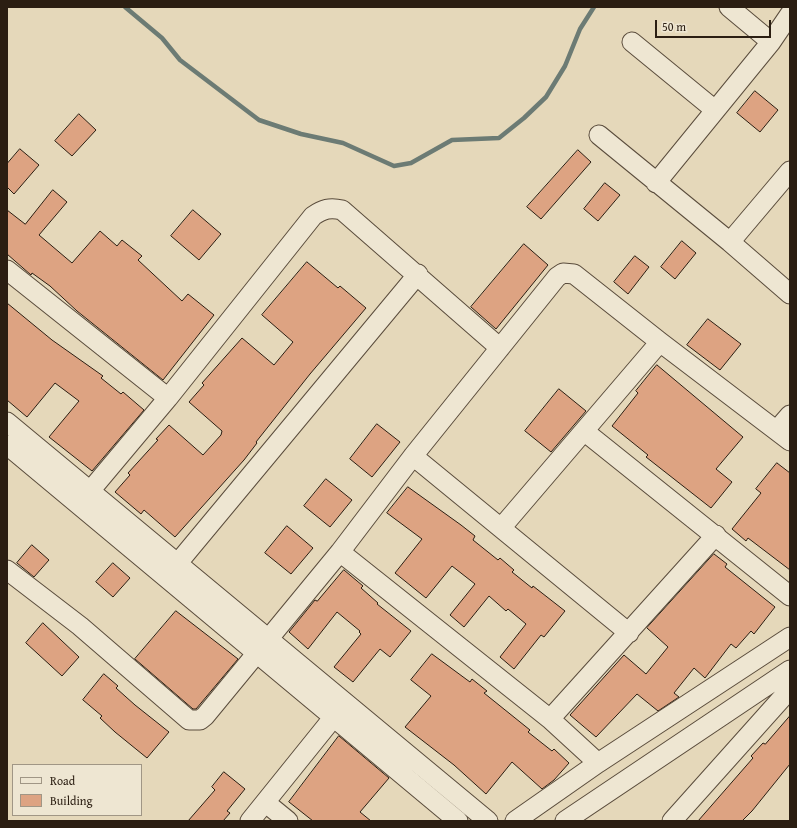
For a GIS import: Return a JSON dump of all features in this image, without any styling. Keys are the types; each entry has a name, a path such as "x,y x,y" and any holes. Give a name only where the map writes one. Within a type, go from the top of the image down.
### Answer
{"street":[{"path":"729,7 771,42"},
{"path":"656,182 771,42 790,14"},
{"path":"632,42 715,110"},
{"path":"599,135 730,242 790,294"},
{"path":"730,242 788,177"},
{"path":"90,491 168,398 313,216 320,211 333,208 342,210 418,274 500,348"},
{"path":"7,270 168,398"},
{"path":"7,570 80,626 189,720 200,720 206,716 340,552 413,456 557,277 563,273 569,272 574,274 660,342 784,436 790,415"},
{"path":"177,564 418,274"},
{"path":"501,528 660,342"},
{"path":"7,422 13,448 263,646 346,702 488,821"},
{"path":"584,431 790,596"},
{"path":"13,448 90,491 177,564 263,646 333,716 458,821"},
{"path":"413,456 629,633"},
{"path":"550,719 716,536"},
{"path":"340,552 550,719 598,763"},
{"path":"515,821 598,763 790,637"},
{"path":"565,821 790,670"},
{"path":"681,818 790,689"},
{"path":"250,821 266,803 333,716 346,702"},
{"path":"266,803 288,821"}],"building":[{"path":"755,91 778,110 760,132 737,113"},
{"path":"79,114 96,130 72,156 55,141"},
{"path":"20,149 39,165 14,194 7,187 7,164"},
{"path":"578,150 591,162 541,219 527,207"},
{"path":"605,183 620,195 598,221 584,209"},
{"path":"53,190 67,202 39,235 72,263 100,231 117,246 122,240 142,256 138,260 182,301 188,294 214,315 163,380 77,311 50,286 32,273 31,275 7,254 7,210 25,224"},
{"path":"193,210 221,234 199,260 171,236"},
{"path":"682,241 696,253 675,279 661,267"},
{"path":"524,244 548,265 496,329 471,307"},
{"path":"635,256 649,267 628,294 614,282"},
{"path":"307,262 338,288 340,286 366,308 310,374 256,442 257,443 244,460 175,537 144,510 141,514 115,492 130,475 128,473 158,440 156,439 169,425 203,455 221,435 222,431 189,402 204,385 202,383 242,338 274,365 293,342 262,315"},
{"path":"7,303 52,340 103,376 101,378 121,394 123,392 144,410 92,471 49,437 79,401 55,383 27,417 7,400"},
{"path":"708,319 741,344 720,370 687,345"},
{"path":"657,365 743,437 716,469 732,482 711,508 646,457 648,455 612,426 638,393 636,391"},
{"path":"559,389 586,411 551,452 525,431"},
{"path":"377,424 400,442 372,477 350,459"},
{"path":"777,463 790,473 790,570 748,538 746,541 732,529 761,493 756,489"},
{"path":"326,479 352,500 330,527 304,506"},
{"path":"408,487 475,536 473,540 498,560 500,558 514,570 512,572 565,611 544,637 541,635 514,669 500,657 526,624 508,609 506,611 489,596 464,627 450,615 475,584 452,566 426,598 395,573 422,539 387,513"},
{"path":"287,526 313,548 291,574 265,553"},
{"path":"32,545 49,560 34,577 17,563"},
{"path":"714,554 727,564 725,567 775,607 754,634 751,631 736,648 731,644 705,678 694,668 674,693 679,697 658,711 637,694 596,737 570,715 624,655 646,674 668,647 647,628"},
{"path":"113,563 130,578 113,597 96,582"},
{"path":"344,570 363,586 361,588 378,603 377,604 411,631 390,657 380,649 353,682 334,667 361,634 359,632 360,631 337,612 308,649 289,632 315,600 317,601"},
{"path":"176,611 238,659 196,709 193,709 135,659"},
{"path":"43,623 79,657 62,676 26,643"},
{"path":"432,654 470,682 472,679 487,691 484,693 530,730 528,732 552,751 554,749 569,763 554,780 542,789 512,762 486,794 454,765 405,727 431,696 411,680"},
{"path":"104,674 118,686 116,688 135,705 169,732 147,758 115,732 100,718 102,716 83,700"},
{"path":"790,716 790,764 752,811 742,821 698,821 753,758 751,756 763,743 765,744"},
{"path":"339,736 389,778 360,812 371,821 313,821 289,802"},
{"path":"224,772 245,789 227,811 230,813 223,821 188,821 215,790 212,787"}],"waterway":[{"path":"125,7 162,38 180,60 259,120 301,134 343,143 394,166 411,163 452,140 499,138 524,118 546,97 565,66 580,29 594,7"}]}
